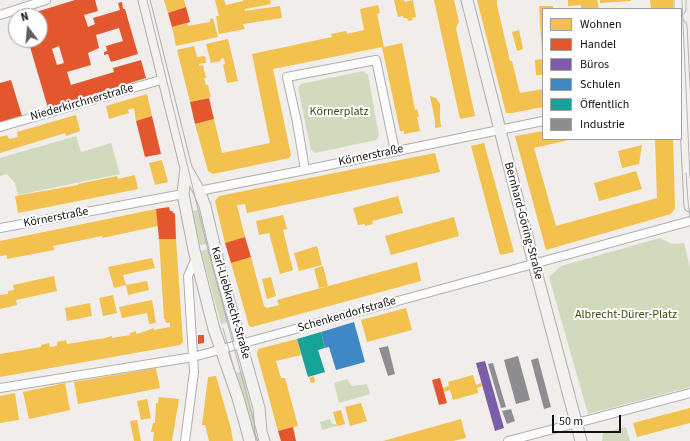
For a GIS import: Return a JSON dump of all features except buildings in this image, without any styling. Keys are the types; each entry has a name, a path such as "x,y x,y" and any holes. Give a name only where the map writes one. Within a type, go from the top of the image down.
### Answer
{"main road":[{"name":"Karl-Liebknecht-Straße","path":"144,0 186,168 199,191 205,206 219,266 259,408 261,432 264,441"},
{"name":"Bernhard-Göring-Straße","path":"467,0 499,130 581,441"},
{"path":"682,43 690,206"},
{"name":"Karl-Liebknecht-Straße","path":"186,168 181,194 196,258 214,328 250,441"}],"street":[{"path":"0,15 46,0"},
{"path":"305,170 297,122 287,77 376,60 395,151"},
{"name":"Niederkirchnerstraße","path":"0,127 164,79"},
{"name":"Körnerstraße","path":"199,191 542,121"},
{"name":"Körnerstraße","path":"0,228 181,194"},
{"name":"Schenkendorfstraße","path":"0,388 192,357 222,350 690,221"},
{"name":"Karl-Liebknecht-Straße","path":"185,441 194,372 188,276 196,258"},
{"path":"508,441 690,393"}],"green space":[{"name":"Körnerplatz","path":"363,71 368,75 379,136 376,140 315,153 311,150 298,88 301,84"},
{"path":"76,136 81,152 111,143 120,174 18,195 15,183 7,174 0,176 0,158"},
{"path":"199,210 207,244 200,245 192,211"},
{"name":"Albrecht-Dürer-Platz","path":"660,238 672,244 684,243 690,267 690,387 588,414 549,277 561,266"},
{"path":"209,249 228,322 221,324 201,251"},
{"path":"242,371 260,441 252,441 234,374"},
{"path":"347,379 352,386 367,384 370,394 339,403 334,383"},
{"path":"330,419 332,424 336,424 337,426 322,430 320,422"},
{"path":"626,427 630,441 602,441 603,433"}],"tram line":[{"path":"147,0 207,246 259,441"},
{"path":"682,0 690,178"},
{"path":"686,173 690,218"},
{"path":"223,328 234,369"}]}
